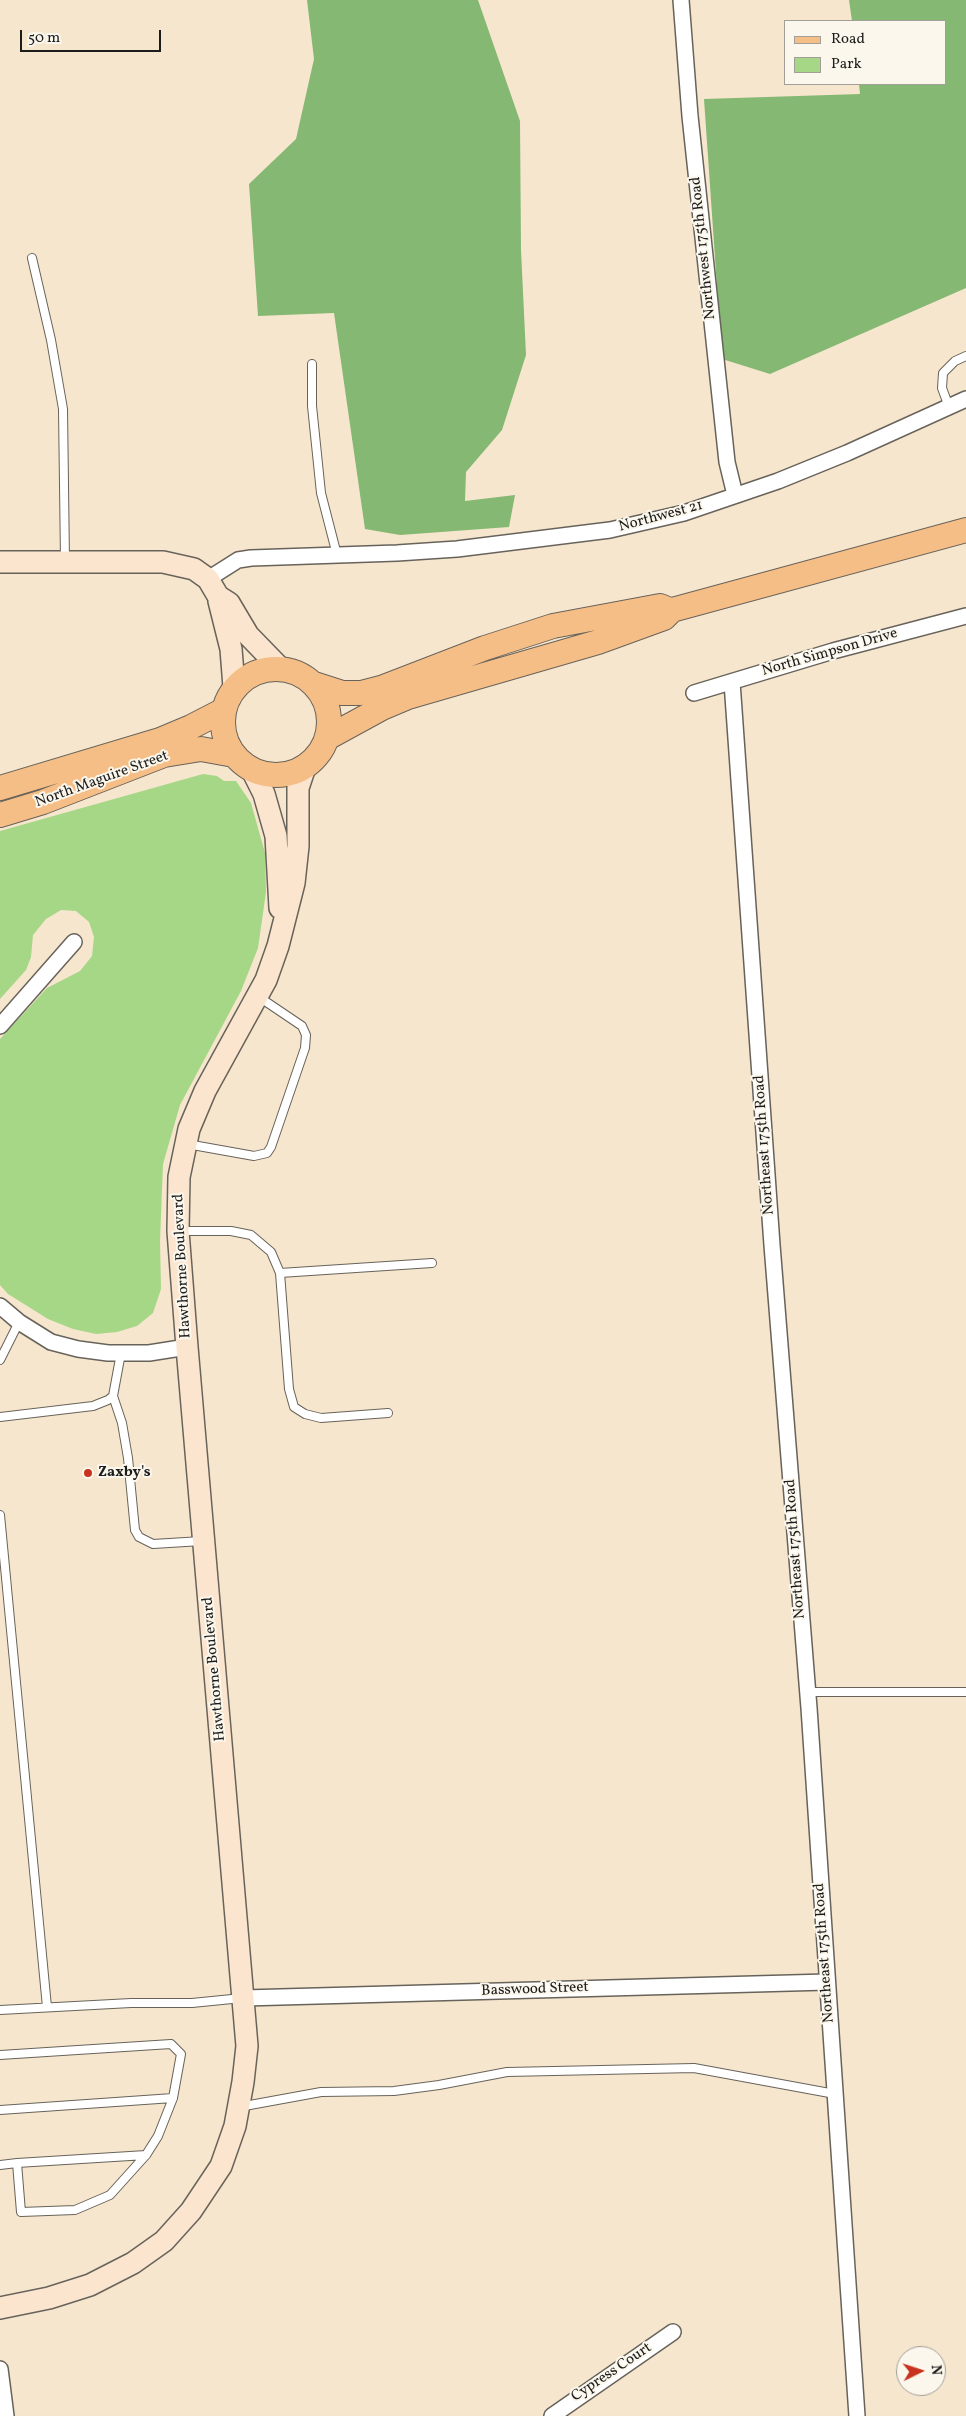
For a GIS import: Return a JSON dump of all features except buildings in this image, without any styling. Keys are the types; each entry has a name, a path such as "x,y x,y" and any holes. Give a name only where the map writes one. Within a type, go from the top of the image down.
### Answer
{"main road":[{"path":"327,738 382,708 408,697 598,642 664,618 672,610 966,530"},
{"path":"314,684 321,693 328,715 327,738 321,750 304,767 276,775 252,770 234,755 225,735 223,723 224,710 234,687 255,674 281,669 294,671 314,684 342,693 361,692 384,687 485,648 553,626 660,606 672,610"},
{"name":"North Maguire Street","path":"0,788 160,740 224,710"},
{"name":"North Maguire Street","path":"0,815 43,802 121,770 164,756 201,749 234,755"}],"street":[{"name":"Northwest 175th Road","path":"681,0 690,116 726,452 735,495"},
{"name":"Northwest 21","path":"213,587 224,567 244,559 457,549 610,530 684,513 778,481 847,453 966,399"},
{"path":"0,562 163,562 194,569 229,603 248,635 281,669"},
{"path":"213,587 231,649 234,687"},
{"name":"North Simpson Drive","path":"694,693 966,616"},
{"name":"Northeast 175th Road","path":"732,682 807,1692 857,2416"},
{"name":"Hawthorne Boulevard","path":"0,2308 49,2298 90,2285 133,2263 164,2241 191,2211 221,2166 235,2126 248,2046 187,1347 178,1231 179,1177 189,1129 205,1091 258,996 278,946 294,883 298,846 298,788 304,767"},
{"name":"Hawthorne Boulevard","path":"252,770 264,794 276,836 280,882 279,904 284,918"},
{"path":"0,1026 74,942"},
{"path":"0,1306 19,1322 51,1342 78,1349 121,1353 148,1353 187,1347"},
{"name":"Basswood Street","path":"244,1998 827,1982"},
{"name":"Cypress Court","path":"552,2416 673,2332"},
{"path":"0,2369 6,2416"}],"lane":[{"path":"32,258 51,340 64,410 65,561"},
{"path":"949,407 942,388 943,373 956,361 966,356"},
{"path":"312,364 312,406 321,493 337,555"},
{"path":"186,1144 254,1156 267,1153 271,1147 305,1048 306,1035 302,1026 258,996"},
{"path":"178,1231 231,1231 251,1235 271,1252 280,1273 289,1389 294,1407 305,1414 320,1418 388,1413"},
{"path":"280,1273 432,1263"},
{"path":"0,1360 19,1322"},
{"path":"121,1353 113,1396 122,1423 128,1458 135,1530 139,1537 153,1544 204,1541"},
{"path":"0,1416 93,1406 113,1396"},
{"path":"0,1515 47,2007"},
{"path":"807,1692 966,1692"},
{"path":"0,2010 131,2003 192,2003 244,1998"},
{"path":"0,2055 172,2044 181,2054 173,2098 158,2136 146,2155 110,2195 74,2210 21,2212 17,2163"},
{"path":"238,2107 321,2092 394,2091 439,2085 507,2072 694,2068 834,2094"},
{"path":"0,2110 173,2098"},
{"path":"0,2165 146,2155"}],"green space":[{"path":"307,0 478,0 520,121 521,250 526,355 502,430 466,472 465,501 515,495 509,527 400,535 365,529 334,313 258,316 249,184 296,139 314,59"},
{"path":"849,0 966,0 966,288 770,374 722,359 704,99 860,94 859,85 946,85 946,20 852,20"},
{"path":"203,774 217,776 224,781 236,781 251,803 265,853 266,892 258,948 241,991 180,1105 163,1164 160,1241 161,1289 153,1313 137,1326 117,1332 96,1334 73,1329 48,1319 8,1294 0,1285 0,1039 47,988 80,971 92,956 94,937 89,922 76,911 61,910 46,919 33,935 31,957 26,970 0,999 0,831"}],"place":[{"name":"Zaxby's","path":"88,1473"}]}
